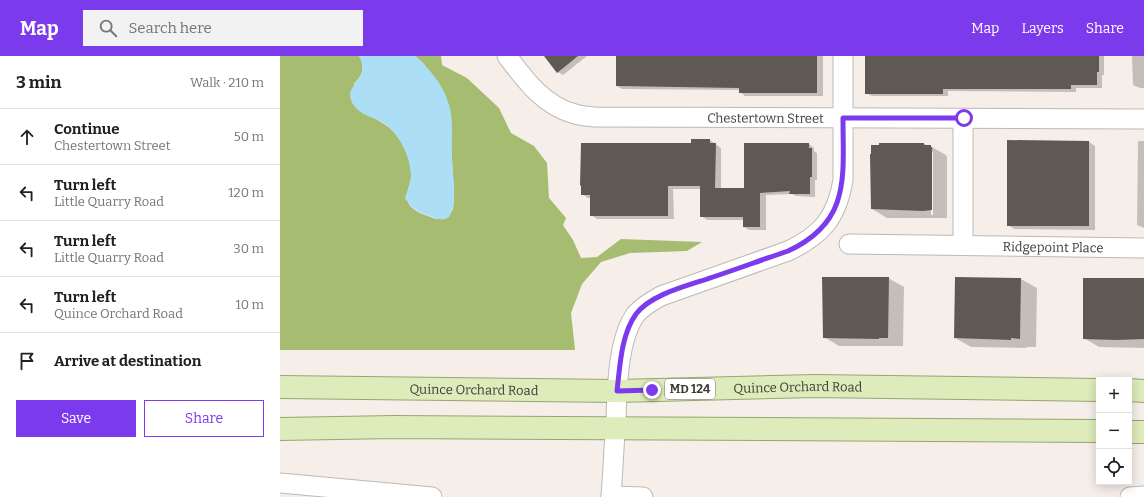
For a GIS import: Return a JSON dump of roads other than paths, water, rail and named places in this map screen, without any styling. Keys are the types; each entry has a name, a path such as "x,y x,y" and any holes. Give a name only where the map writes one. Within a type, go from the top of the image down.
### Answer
{"main road":[{"name":"Quince Orchard Road","path":"280,387 617,391 814,386 1096,390"},
{"path":"1132,390 1144,391"},
{"path":"280,429 394,426 1096,431"},
{"path":"1132,432 1144,432"}],"street":[{"name":"Chestertown Street","path":"507,56 526,81 540,95 557,106 574,114 594,117 1144,119"},
{"path":"643,497 611,497 617,391 625,338 629,326 636,314 653,300 676,290 788,251 810,239 826,223 837,205 841,187 843,166 843,56"},
{"path":"963,245 964,118"},
{"name":"Ridgepoint Place","path":"849,244 1144,248"},
{"path":"280,483 432,497"},
{"path":"1130,497 1144,496"}],"water":[{"path":"359,56 415,56 431,72 444,91 451,111 452,131 454,199 449,217 439,219 429,216 412,207 405,198 411,181 411,171 404,148 396,134 381,121 366,115 353,105 350,94 361,76 362,70 362,64"}]}
